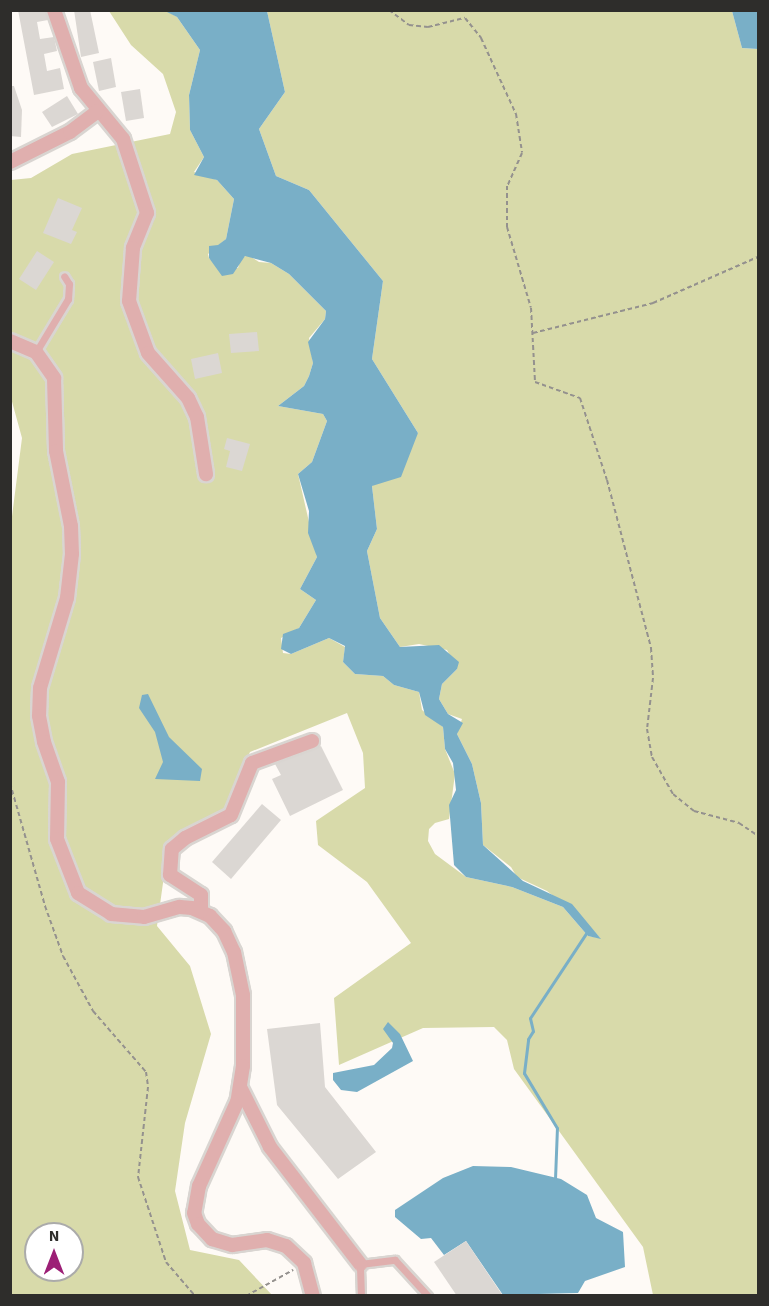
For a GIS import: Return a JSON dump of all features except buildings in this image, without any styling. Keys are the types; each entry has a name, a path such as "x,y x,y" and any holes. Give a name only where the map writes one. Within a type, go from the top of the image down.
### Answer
{"street":[{"path":"54,10 74,74 97,112 123,139 147,213 133,248 129,273 129,302 138,333 148,353 192,408 206,474"},
{"path":"10,162 70,132 97,112"},
{"path":"10,340 36,352 54,378 56,451 72,554 67,598 40,688 39,716 44,742 58,782 57,839 78,893 111,914 144,917 180,907 201,911 224,932 238,967 245,1022 240,1087 231,1119 199,1186 194,1213 213,1239 232,1245 267,1240 286,1246 304,1263 313,1296"},
{"path":"201,911 201,896 170,875 172,849 184,838 231,814 252,764 312,741"},
{"path":"240,1087 270,1146 360,1264"}],"lane":[{"path":"36,352 68,299 69,284 64,276"},
{"path":"361,1296 360,1264 395,1260 428,1296"}],"path":[{"path":"389,10 409,25 428,27 465,18 481,38 516,114 523,138 522,153 507,186 507,226 531,308 535,382 580,398 607,480 651,648 653,678 647,729 652,757 674,794 694,811 739,823 759,836"},
{"path":"533,333 653,303 759,257"},
{"path":"10,783 45,906 63,956 93,1011 146,1072 148,1087 138,1177 166,1262 195,1296"},
{"path":"246,1296 304,1263"}],"green space":[{"path":"165,10 177,17 200,50 189,95 190,130 204,157 194,172 217,180 234,199 226,239 208,254 209,258 217,267 238,268 241,258 248,255 259,262 271,263 289,274 326,311 325,319 309,338 313,363 304,386 278,406 323,414 327,421 312,462 298,474 317,557 300,589 316,600 299,628 281,638 283,653 291,654 329,638 345,647 343,662 355,674 383,676 394,685 419,692 422,710 443,727 445,749 455,774 449,819 435,823 429,829 428,841 435,854 466,877 512,887 563,907 588,936 600,938 583,919 547,891 517,877 511,867 483,845 481,803 472,764 457,734 462,719 448,714 439,699 442,684 457,669 447,650 419,644 400,647 380,618 367,551 377,529 372,486 418,433 372,359 383,281 309,190 276,176 259,129 285,92 267,11 732,11 742,48 758,49 758,1295 653,1295 643,1247 514,1069 507,1040 494,1027 423,1028 339,1065 334,998 411,943 367,882 318,845 316,821 365,788 363,753 347,713 250,752 222,813 169,840 157,926 190,966 211,1034 185,1123 175,1191 190,1250 239,1260 272,1295 11,1295 10,532 22,438 11,398 11,180 31,178 72,154 170,134 176,112 163,74 131,45 109,11"}],"water":[{"path":"165,11 267,11 285,92 259,129 276,176 309,190 383,281 372,359 418,433 401,477 372,486 377,529 367,551 380,618 400,647 439,645 459,662 457,669 442,684 439,699 448,714 463,723 457,734 472,764 481,803 483,845 523,881 572,904 601,939 588,936 563,907 512,887 466,877 454,865 449,805 456,790 453,763 445,749 443,727 425,715 419,692 394,685 383,676 355,674 343,662 345,646 329,638 291,654 281,649 283,634 299,628 316,600 300,589 317,557 308,533 309,511 298,474 312,462 327,421 323,414 278,406 304,386 313,363 308,342 325,319 326,311 289,274 271,263 245,256 233,274 222,276 209,258 209,246 218,245 226,239 234,199 217,180 194,175 204,157 190,130 189,95 200,50 177,17"},
{"path":"732,11 758,11 758,49 742,48"},
{"path":"148,694 169,737 202,769 200,781 155,779 163,762 155,732 139,708 142,695"},
{"path":"388,1022 400,1034 413,1061 357,1092 341,1090 333,1080 333,1073 374,1065 392,1048 393,1043 383,1029"},
{"path":"473,1166 511,1167 561,1179 587,1195 596,1218 623,1232 625,1267 585,1281 578,1293 503,1295 466,1241 444,1255 431,1238 421,1239 395,1217 395,1210 443,1178"}],"waterway":[{"path":"555,1179 557,1128 524,1073 528,1039 533,1031 530,1018 587,932"}]}
